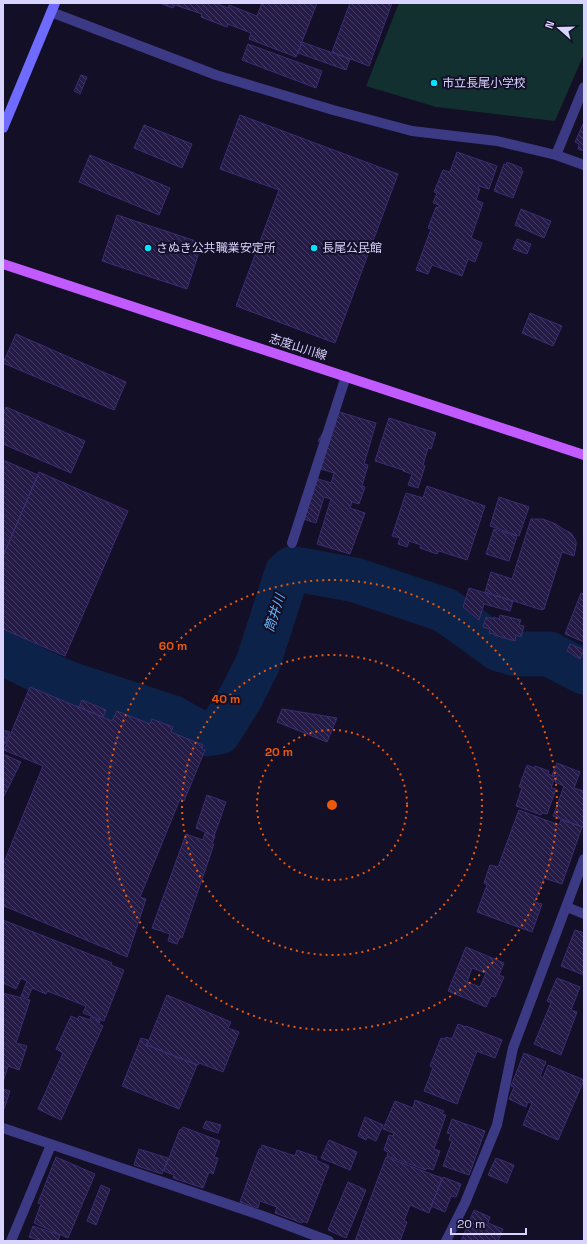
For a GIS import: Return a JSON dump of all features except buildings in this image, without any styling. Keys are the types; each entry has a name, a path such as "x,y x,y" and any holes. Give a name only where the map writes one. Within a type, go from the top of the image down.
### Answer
{"main road":[{"name":"志度山川線","path":"3,264 584,455"}],"street":[{"path":"3,128 53,8 216,75 333,110 412,131 497,141 556,155 584,165"},
{"path":"556,155 584,87"},
{"path":"292,543 346,376"},
{"path":"446,1241 465,1203 496,1125 513,1048 584,859"},
{"path":"566,907 584,914"},
{"path":"3,1128 263,1216 329,1241"},
{"path":"11,1241 50,1145"}],"green space":[{"path":"399,3 584,3 584,54 555,121 436,107 366,86"}],"waterway":[{"name":"筒井川","path":"3,653 69,684 173,718 192,729 206,734 219,732 242,695 258,663 287,573 292,569 296,569 355,580 445,610 499,649 516,654 549,654 584,672"}],"place":[{"name":"市立長尾小学校","path":"434,83"},
{"name":"さぬき公共職業安定所","path":"148,248"},
{"name":"長尾公民館","path":"314,248"}]}
